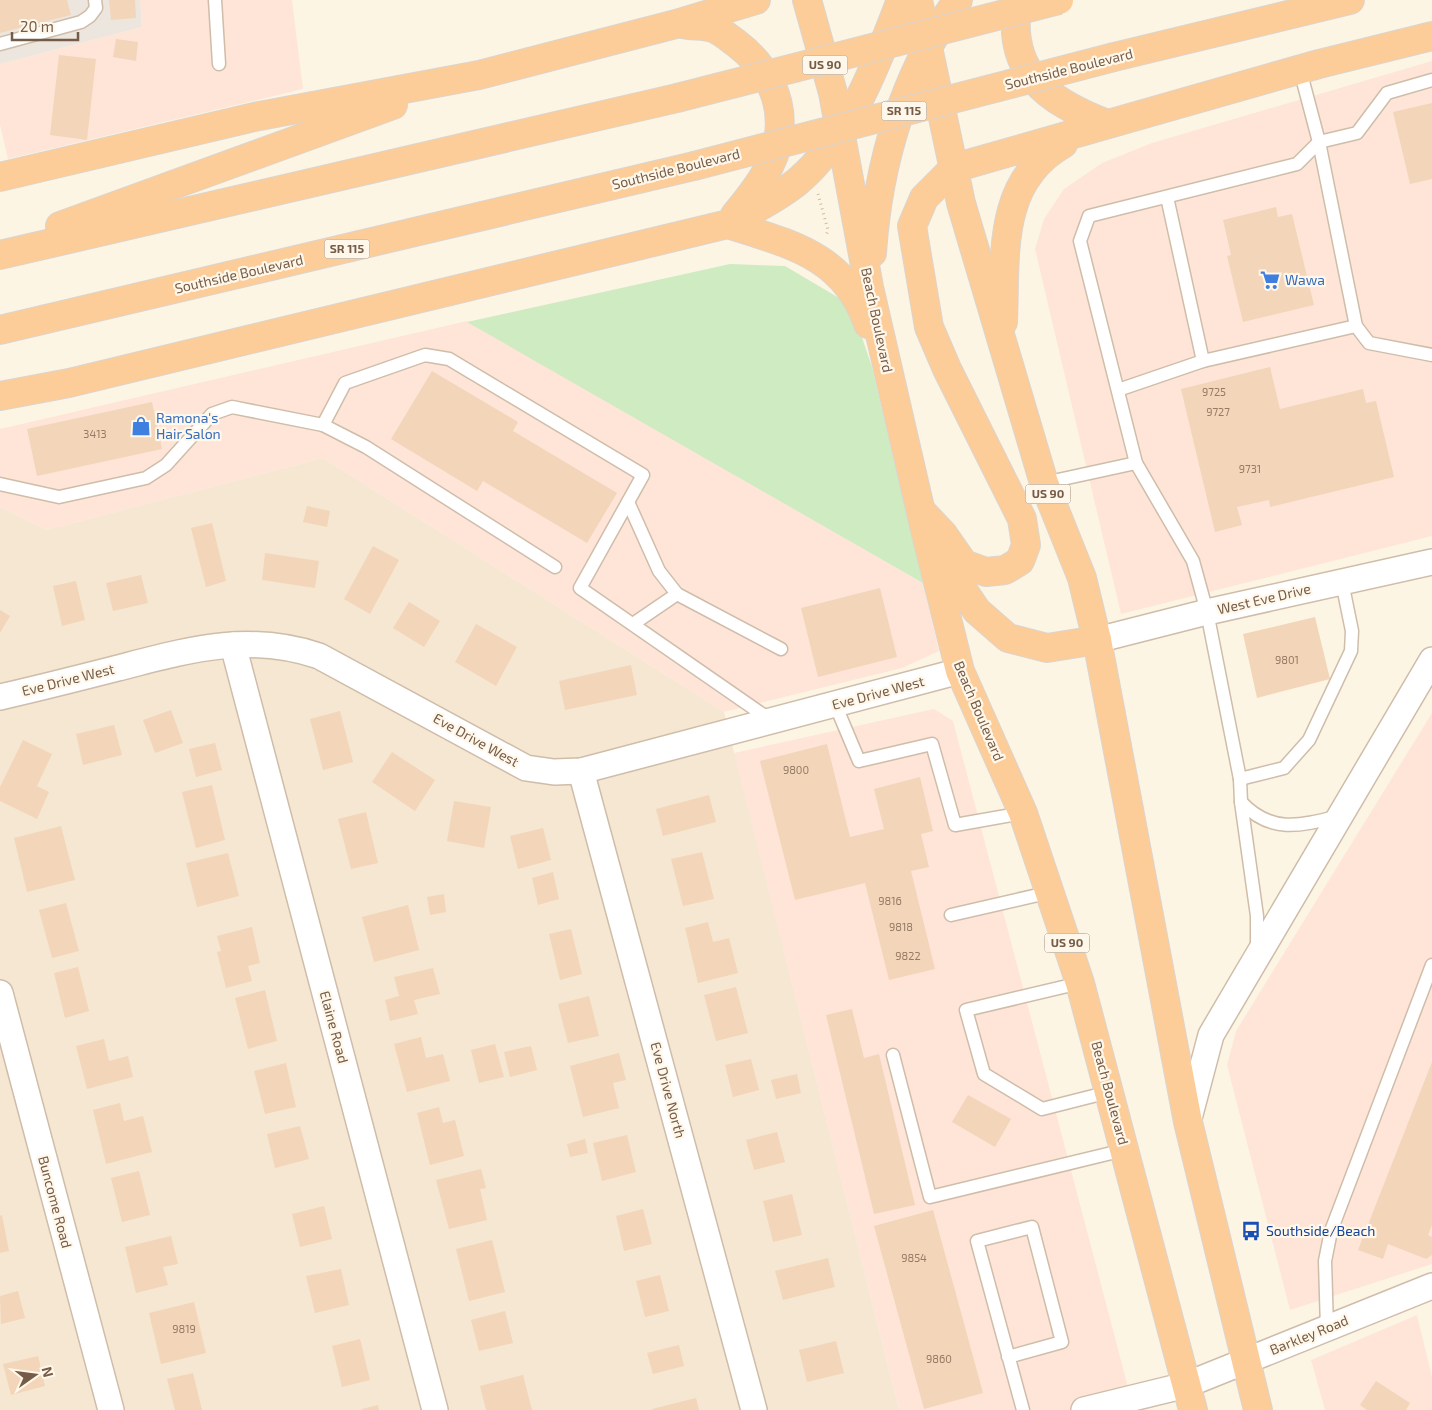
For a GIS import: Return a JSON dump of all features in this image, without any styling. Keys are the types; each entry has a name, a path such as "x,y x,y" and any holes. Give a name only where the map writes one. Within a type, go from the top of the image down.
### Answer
{"highway":[{"path":"676,24 712,0"},
{"path":"0,177 254,117 479,75 676,24 756,0"},
{"name":"Beach Boulevard","path":"807,0 840,130 869,287 897,412 960,671 1023,813 1080,983 1189,1398"},
{"path":"0,396 69,383 728,224 773,198 797,181 832,144 866,84 901,0"},
{"name":"US 90","path":"918,0 961,204 1044,484 1082,578 1097,640 1188,1122 1258,1410"},
{"path":"869,287 882,173 903,103 928,50 958,0"},
{"path":"1018,0 1015,19 1018,44 1025,67 1040,87 1059,103 1107,124"},
{"path":"0,255 677,98 1059,0"},
{"name":"Southside Boulevard","path":"0,330 694,166 1114,57 1350,0"},
{"path":"676,24 713,28 728,37 762,67 773,87 778,111 779,135 772,158 749,199 728,224"},
{"path":"1309,67 1432,24"},
{"path":"923,522 943,534 964,564 986,572 1005,570 1020,561 1026,545 1022,518 947,369 929,327 917,267 912,226 924,198 954,168 1309,67 1432,36"},
{"path":"0,247 127,202 273,146 479,75"},
{"path":"1002,346 1007,223 1018,191 1031,168 1047,153 1107,124"},
{"path":"728,224 793,245 825,262 863,310 897,412"},
{"path":"923,522 977,611 1008,638 1047,648 1097,640"}],"street":[{"name":"West Eve Drive","path":"1097,640 1206,612 1432,562"},
{"name":"Eve Drive West","path":"0,697 197,647 274,644 293,647 320,656 526,768 554,772 581,770 960,671"},
{"name":"Elaine Road","path":"233,645 435,1410"},
{"path":"1188,1122 1211,1036 1432,660"},
{"name":"Eve Drive North","path":"581,770 754,1410"},
{"name":"Buncome Road","path":"0,993 110,1410"},
{"name":"Barkley Road","path":"1084,1410 1189,1398 1245,1360 1432,1286"}],"lane":[{"path":"0,44 81,22 90,16 96,8 95,0"},
{"path":"215,0 220,64"},
{"path":"1309,67 1318,142 1356,326 1369,343 1432,355"},
{"path":"1254,962 1258,938 1257,916 1241,802 1240,779 1206,612 1193,561 1136,463 1080,241 1089,216 1297,164 1318,142 1357,133 1387,93 1432,80"},
{"path":"1167,197 1203,361"},
{"path":"1118,390 1203,361 1356,326"},
{"path":"323,425 345,383 425,355 449,358 643,475 580,588 772,721"},
{"path":"0,484 59,497 146,478 166,465 212,414 232,407 323,425 366,447 555,567"},
{"path":"1044,484 1136,463"},
{"path":"628,502 659,571 677,594 782,649"},
{"path":"1240,779 1284,768 1309,740 1351,651 1352,631 1342,582"},
{"path":"632,624 677,594"},
{"path":"835,704 859,761 932,744 955,825 1023,813"},
{"path":"1241,802 1252,813 1269,822 1288,826 1342,816"},
{"path":"951,915 1051,892"},
{"path":"1327,1328 1325,1261 1332,1231 1432,965"},
{"path":"1080,983 966,1010 984,1074 1042,1109 1109,1092"},
{"path":"893,1055 930,1197 1124,1150"},
{"path":"1008,1357 1062,1342 1032,1227 977,1241 1008,1357 1023,1410"}],"path":[{"path":"817,192 828,230 824,240"}],"shaded area":[{"path":"0,0 140,0 142,27 0,64"},
{"path":"140,0 292,0 303,89 8,159 0,125 0,64 142,27"},
{"path":"1432,61 1432,536 1121,614 1035,249 1044,219 1064,189 1102,163 1152,143"},
{"path":"467,321 923,583 939,651 902,668 724,712 323,458 46,530 0,507 0,429"},
{"path":"323,458 724,712 899,1410 0,1410 0,507 46,530"},
{"path":"934,709 953,721 1134,1410 899,1410 734,753"},
{"path":"1432,713 1432,1264 1290,1310 1227,1065 1236,1031"},
{"path":"1417,1315 1432,1377 1432,1410 1325,1410 1311,1360"}],"green space":[{"path":"730,264 785,266 851,305 872,367 923,583 467,322"}],"building":[{"path":"0,0 67,0 71,15 0,33"},
{"path":"109,0 135,0 136,18 111,20"},
{"path":"116,39 138,42 136,61 113,57"},
{"path":"59,55 96,59 87,140 50,135"},
{"path":"1432,103 1432,179 1410,184 1393,112"},
{"name":"Wawa","path":"1276,207 1278,217 1292,214 1314,305 1243,322 1227,256 1231,255 1223,220"},
{"path":"1270,367 1280,409 1363,389 1366,403 1376,401 1394,477 1270,507 1269,500 1237,507 1242,525 1215,532 1181,389"},
{"path":"432,371 518,422 513,431 617,493 587,543 483,481 477,491 391,439"},
{"path":"152,402 162,449 37,476 27,429"},
{"path":"307,506 330,511 327,527 303,522"},
{"path":"212,523 226,581 206,587 191,528"},
{"path":"373,546 399,560 370,614 344,599"},
{"path":"265,553 319,561 315,588 262,580"},
{"path":"141,575 148,603 113,611 106,583"},
{"path":"76,581 85,620 62,626 53,586"},
{"path":"880,588 897,657 818,677 801,608"},
{"path":"409,602 440,621 424,647 393,628"},
{"path":"0,610 10,616 0,633"},
{"path":"1315,617 1330,679 1257,698 1243,634"},
{"path":"476,624 517,647 496,686 455,662"},
{"path":"631,665 637,695 565,710 559,681"},
{"path":"171,710 183,743 155,753 143,720"},
{"path":"340,711 353,762 323,770 310,719"},
{"path":"114,725 122,755 83,765 76,734"},
{"path":"23,740 52,754 37,786 49,792 37,819 0,801 0,787"},
{"path":"215,743 222,770 196,777 189,749"},
{"path":"827,744 850,837 884,829 874,789 920,777 933,831 921,834 929,867 911,871 935,969 889,980 865,883 795,900 760,761"},
{"path":"392,752 435,780 415,811 372,782"},
{"path":"212,785 225,840 196,848 182,792"},
{"path":"709,795 716,822 663,836 656,809"},
{"path":"454,801 491,807 484,848 447,841"},
{"path":"366,812 378,863 351,869 338,819"},
{"path":"61,826 75,880 27,892 14,838"},
{"path":"543,828 551,860 518,869 510,836"},
{"path":"702,852 714,899 683,906 671,859"},
{"path":"228,853 239,896 197,907 186,863"},
{"path":"553,872 559,899 538,905 532,878"},
{"path":"444,894 446,912 430,915 427,897"},
{"path":"66,903 79,951 52,958 39,910"},
{"path":"408,905 419,950 374,962 362,917"},
{"path":"708,922 713,942 729,938 738,973 698,983 685,928"},
{"path":"252,927 260,963 248,966 252,981 226,988 217,952 221,951 217,936"},
{"path":"571,929 582,974 560,980 549,934"},
{"path":"78,967 89,1011 65,1018 54,973"},
{"path":"433,968 440,994 414,1000 418,1014 390,1021 385,1000 399,996 394,977"},
{"path":"736,987 748,1033 716,1041 704,995"},
{"path":"265,990 277,1041 248,1049 235,998"},
{"path":"589,996 599,1036 568,1043 558,1004"},
{"path":"852,1009 864,1058 879,1054 915,1205 874,1214 826,1015"},
{"path":"421,1037 426,1058 443,1054 450,1081 407,1092 394,1044"},
{"path":"104,1039 109,1061 128,1056 133,1077 87,1089 76,1046"},
{"path":"495,1044 504,1077 479,1083 471,1050"},
{"path":"531,1046 537,1070 510,1077 504,1052"},
{"path":"619,1053 626,1080 613,1083 619,1108 583,1117 570,1066"},
{"path":"751,1059 759,1090 733,1097 725,1065"},
{"path":"1432,1062 1432,1225 1428,1235 1432,1237 1432,1255 1426,1259 1388,1244 1383,1259 1358,1250"},
{"path":"286,1063 296,1107 265,1114 254,1071"},
{"path":"797,1074 801,1093 776,1099 771,1080"},
{"path":"968,1095 1011,1119 995,1147 952,1122"},
{"path":"120,1103 124,1121 143,1116 152,1152 106,1164 93,1110"},
{"path":"439,1107 443,1123 455,1120 464,1156 430,1165 417,1113"},
{"path":"300,1126 309,1159 275,1168 267,1134"},
{"path":"777,1132 785,1162 754,1170 746,1140"},
{"path":"627,1135 636,1172 602,1181 593,1143"},
{"path":"585,1139 588,1153 570,1157 567,1144"},
{"path":"481,1169 486,1188 480,1189 487,1220 449,1229 436,1180"},
{"path":"139,1171 150,1215 122,1222 111,1178"},
{"path":"792,1194 802,1235 773,1242 763,1201"},
{"path":"324,1206 332,1239 300,1247 292,1214"},
{"path":"643,1209 652,1244 624,1251 616,1216"},
{"path":"933,1210 983,1393 924,1409 874,1226"},
{"path":"2,1215 9,1251 0,1253 0,1216"},
{"path":"171,1236 178,1264 163,1267 168,1285 136,1293 125,1247"},
{"path":"492,1240 505,1292 469,1301 456,1249"},
{"path":"828,1258 835,1287 783,1300 775,1271"},
{"path":"341,1269 349,1305 315,1313 306,1276"},
{"path":"660,1275 669,1311 645,1317 636,1281"},
{"path":"18,1291 25,1318 1,1324 0,1296"},
{"path":"194,1302 206,1353 161,1364 149,1313"},
{"path":"505,1311 513,1343 479,1351 471,1320"},
{"path":"360,1339 370,1380 342,1387 332,1346"},
{"path":"836,1341 844,1373 807,1382 799,1350"},
{"path":"679,1345 684,1366 653,1374 647,1353"},
{"path":"38,1356 45,1386 11,1395 3,1364"},
{"path":"193,1373 202,1410 175,1410 167,1379"},
{"path":"523,1375 532,1410 486,1410 480,1386"},
{"path":"1376,1381 1410,1403 1406,1410 1367,1410 1360,1405"},
{"path":"696,1398 699,1410 652,1410 652,1409"},
{"path":"378,1405 379,1410 362,1410 362,1409"}],"place":[{"name":"Wawa","path":"1270,280"},
{"name":"Ramona's Hair Salon","path":"141,426"},
{"name":"Southside/Beach","path":"1251,1231"}]}
